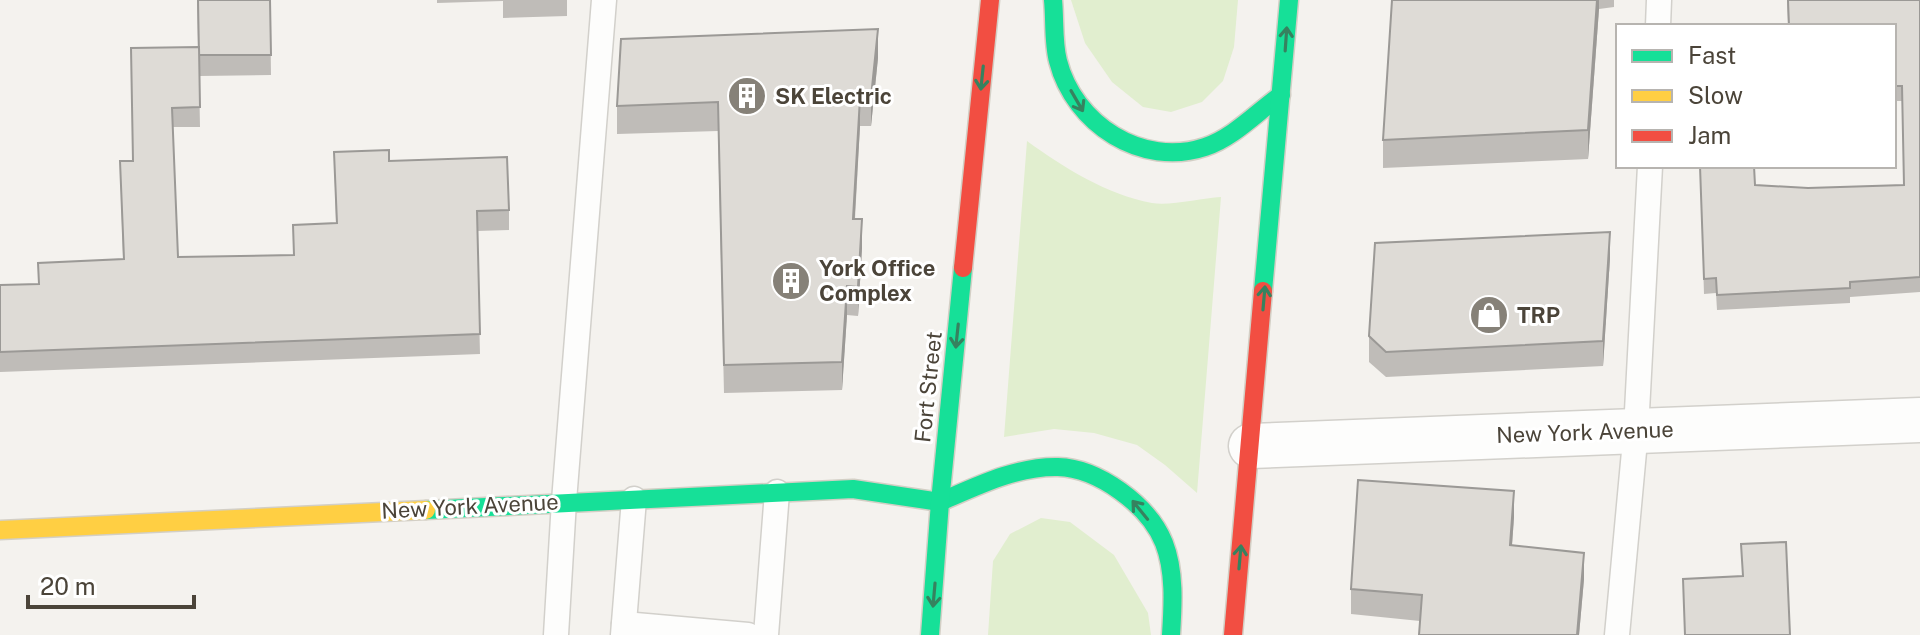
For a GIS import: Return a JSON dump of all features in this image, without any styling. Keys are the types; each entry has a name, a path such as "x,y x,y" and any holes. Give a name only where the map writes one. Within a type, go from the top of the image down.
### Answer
{"main road":[{"name":"Fort Street","path":"930,635 940,502 990,0"},
{"path":"1053,0 1058,62 1080,109 1119,141 1170,154 1207,147 1281,95"},
{"path":"1233,635 1289,0"},
{"path":"940,502 995,478 1023,472 1060,467 1098,476 1135,501 1163,541 1173,603 1171,635"},
{"name":"New York Avenue","path":"0,530 853,489 940,502"}],"street":[{"name":"New York Avenue","path":"1251,446 1920,420"}],"lane":[{"path":"556,635 604,0"},
{"path":"1658,24 1659,0"},
{"path":"1617,635 1636,430 1650,168"},
{"path":"766,635 777,492"},
{"path":"634,499 624,630 748,635"}],"green space":[{"path":"1071,0 1238,0 1234,47 1223,81 1202,102 1171,112 1143,107 1112,82 1085,43"},
{"path":"1027,141 1086,179 1135,199 1168,203 1221,197 1197,493 1137,445 1094,433 1054,429 1004,437"},
{"path":"1041,518 1070,522 1114,555 1148,613 1151,635 988,635 993,561 1010,534"}],"building":[{"path":"198,0 270,0 271,55 199,55"},
{"path":"1392,0 1597,0 1588,130 1383,140"},
{"path":"1788,0 1920,0 1920,277 1850,282 1850,288 1717,295 1716,278 1704,279 1700,168 1754,168 1755,185 1808,188 1904,185 1902,86 1896,86 1896,24 1789,24"},
{"path":"878,29 871,97 860,98 853,219 862,219 858,287 847,286 842,362 724,365 718,102 617,106 621,39"},
{"path":"199,47 200,107 172,108 178,257 294,255 293,225 337,223 334,152 389,150 389,161 507,157 509,210 477,211 480,334 0,352 0,285 39,284 38,263 124,259 120,161 133,161 131,48"},
{"name":"TRP","path":"1610,232 1603,341 1386,352 1369,336 1375,243"},
{"path":"1358,480 1514,491 1510,545 1584,553 1577,635 1419,635 1422,595 1351,589"},
{"path":"1786,542 1790,635 1685,635 1683,579 1743,576 1741,544"}],"traffic: fast":[{"path":"1053,0 1056,54 1066,84 1095,121 1114,136 1135,146 1181,152 1205,147 1235,131 1281,95"},
{"path":"1263,291 1289,0"},
{"path":"930,635 963,268"},
{"path":"940,502 998,478 1027,470 1073,469 1105,481 1147,515 1164,543 1172,577 1171,635"},
{"path":"426,510 853,489 940,502"}],"traffic: slow":[{"path":"0,530 426,510"}],"traffic: jam":[{"path":"963,268 990,0"},
{"path":"1233,635 1263,291"}],"place":[{"name":"SK Electric","path":"747,96"},
{"name":"York Office Complex","path":"791,281"},
{"name":"TRP","path":"1489,315"}]}
